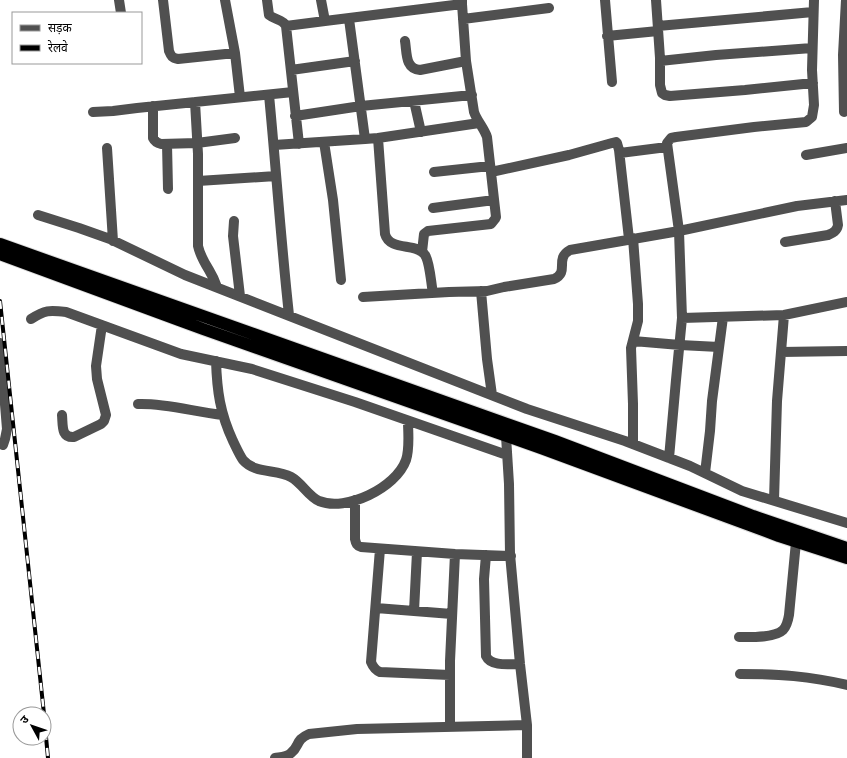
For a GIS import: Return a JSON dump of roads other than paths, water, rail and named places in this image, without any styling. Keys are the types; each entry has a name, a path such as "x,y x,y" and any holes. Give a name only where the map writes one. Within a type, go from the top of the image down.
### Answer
{"highway":[{"path":"2,250 203,329 506,436 796,542 847,558"},
{"path":"2,250 555,441 753,516 847,548"}],"street":[{"path":"119,0 121,12"},
{"path":"163,0 170,56 178,59 235,53"},
{"path":"225,0 235,53 240,97"},
{"path":"267,0 269,16 282,21 286,26 299,144"},
{"path":"321,0 325,21"},
{"path":"605,0 612,82"},
{"path":"656,0 660,61 660,89 662,93 670,96 813,83"},
{"path":"669,458 682,318 679,231 667,147 668,143 671,138 676,137 806,122 812,117 814,112 812,48 814,0"},
{"path":"286,26 349,19 419,5 462,2 466,61 474,112 483,128 486,138 496,217 490,224 428,231 424,234 422,252"},
{"path":"844,112 843,63 846,3"},
{"path":"463,19 549,8"},
{"path":"607,36 658,28 813,12"},
{"path":"349,19 365,139"},
{"path":"405,42 408,63 414,69 420,70 466,61"},
{"path":"660,61 716,55 812,48"},
{"path":"291,70 355,61"},
{"path":"93,112 293,92"},
{"path":"269,95 289,315"},
{"path":"295,116 361,106 472,95"},
{"path":"414,101 421,132"},
{"path":"195,102 198,181 198,246 203,260 217,287"},
{"path":"153,106 153,138 157,143 197,143 235,138"},
{"path":"274,145 378,138 479,123"},
{"path":"378,138 387,239 393,244 419,250 426,256 433,293"},
{"path":"324,142 333,200 341,280"},
{"path":"434,172 491,169 569,155 616,142 618,143 638,304 638,321 631,348 633,444"},
{"path":"167,144 168,189"},
{"path":"620,153 667,147"},
{"path":"107,148 113,241"},
{"path":"806,155 847,148"},
{"path":"198,181 276,176"},
{"path":"433,208 494,200"},
{"path":"363,297 494,290 554,279 562,272 562,259 566,252 570,250 679,231 797,206 847,200"},
{"path":"785,242 828,235 834,232 838,225 835,201"},
{"path":"38,215 113,241 185,275 527,409 633,444 690,466 742,491 847,523"},
{"path":"234,221 233,236 240,296"},
{"path":"481,291 486,359 492,395"},
{"path":"682,318 784,315 847,302"},
{"path":"31,319 51,310 66,312 181,354 252,369 355,402 507,455"},
{"path":"774,500 776,437 784,315"},
{"path":"705,473 712,401 723,317"},
{"path":"62,415 63,431 68,437 71,438 101,424 106,419 96,379 96,366 102,325"},
{"path":"633,341 719,347"},
{"path":"0,343 6,429 3,445"},
{"path":"781,352 847,350"},
{"path":"216,361 219,397 223,415 237,450 246,463 269,472 286,475 292,478 309,494 318,500 332,503 345,503 372,493 394,478 405,461 407,454 408,421"},
{"path":"138,404 150,403 197,412 223,415"},
{"path":"506,436 511,556 520,664 527,725 527,758"},
{"path":"355,500 356,543 361,548 511,556"},
{"path":"739,638 778,634 786,625 789,615 796,542"},
{"path":"380,549 371,662 374,668 380,672 450,675"},
{"path":"414,611 417,552"},
{"path":"450,726 450,675 455,554"},
{"path":"486,555 484,579 486,656 487,659 497,664 520,664"},
{"path":"376,608 452,614"},
{"path":"740,674 797,676 816,678 847,685"},
{"path":"275,758 291,754 300,739 309,734 357,729 527,725"}],"railway":[{"path":"0,301 43,706"},
{"path":"47,746 48,758"}]}
